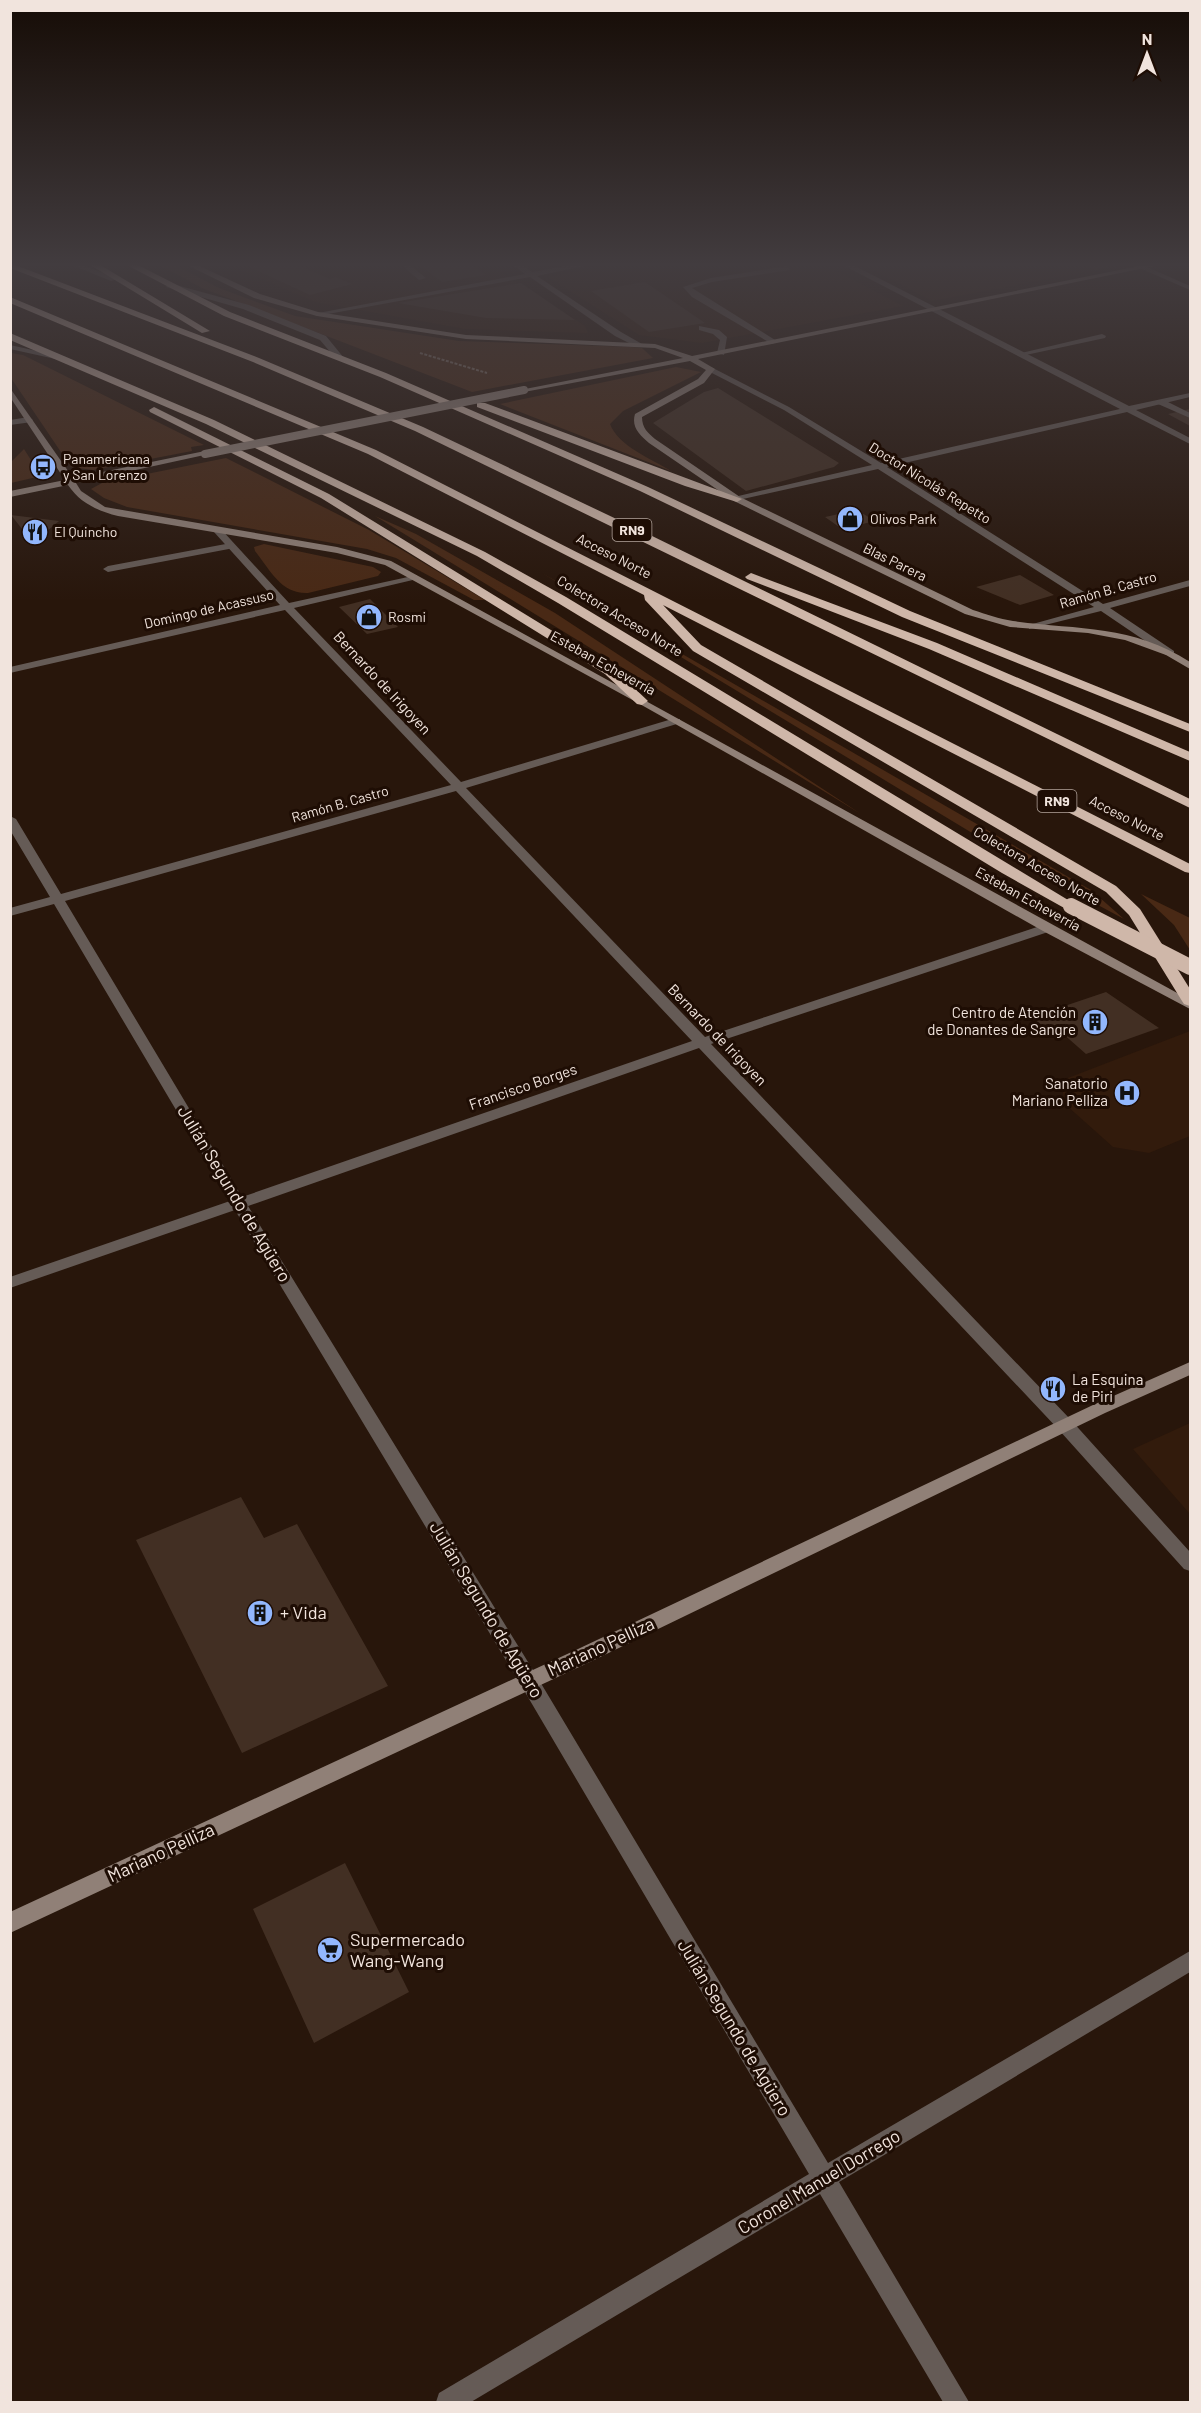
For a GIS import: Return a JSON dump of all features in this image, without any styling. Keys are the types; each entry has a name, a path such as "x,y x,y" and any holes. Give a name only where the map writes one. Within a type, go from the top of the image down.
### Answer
{"highway":[{"path":"92,376 131,398 325,496 609,670 642,700"},
{"name":"Colectora Acceso Norte","path":"101,376 271,451 481,554 562,600 1007,870 1071,906 1191,967"},
{"name":"Acceso Norte","path":"192,376 353,444 640,587 1191,869"},
{"name":"Acceso Norte","path":"293,376 418,429 644,536 1191,804"},
{"path":"381,376 644,489 906,614 1191,728"},
{"path":"405,376 689,484 737,499"},
{"path":"644,536 933,646 1191,758"},
{"path":"640,587 697,648 1067,861 1111,889 1135,912 1191,1003"}],"street":[{"path":"10,494 600,376"},
{"name":"Blas Parera","path":"705,376 701,381 638,416 637,423 642,432 652,441 737,499 949,604 990,620 1033,627 1110,633 1141,641 1170,653 1191,666"},
{"name":"Doctor Nicolás Repetto","path":"726,376 741,382 879,466 1103,607 1170,653"},
{"path":"1064,376 1191,441"},
{"name":"Esteban Echeverría","path":"10,390 78,493 102,509 367,557 388,563 642,700 676,722 1047,928 1191,1003"},
{"path":"737,499 1191,395"},
{"path":"1161,402 1191,416"},
{"path":"10,423 29,420"},
{"name":"Bernardo de Irigoyen","path":"217,530 286,606 1065,1425 1191,1564"},
{"path":"108,569 231,546"},
{"name":"Domingo de Acassuso","path":"10,670 414,577"},
{"name":"Ramón B. Castro","path":"1033,627 1191,583"},
{"name":"Ramón B. Castro","path":"10,912 676,722"},
{"name":"Julián Segundo de Agüero","path":"10,819 239,1204 529,1681 957,2403"},
{"name":"Francisco Borges","path":"10,1283 701,1043 1047,928"},
{"name":"Mariano Pelliza","path":"10,1923 529,1681 1065,1425 1191,1368"},
{"name":"Coronel Manuel Dorrego","path":"448,2403 1191,1960"}],"shaded area":[{"path":"11,376 64,376 204,445 191,447 192,451 93,470 71,467"},
{"path":"429,376 559,376 472,392"},
{"path":"635,376 694,376 623,411 610,424 620,439 645,457 671,471 500,404"},
{"path":"24,449 41,476 11,483 11,462"},
{"path":"226,458 369,530 485,600 474,600 396,558 367,549 127,507 104,498 91,489 102,483"},
{"path":"375,516 416,534 555,613 861,814"},
{"path":"264,544 373,567 381,572 378,576 308,593 299,592 291,590 277,580 255,551 254,547"},
{"path":"542,573 1091,890 1124,919 1040,874"},
{"path":"1141,894 1190,918 1190,950 1174,925"},
{"name":"Sanatorio Mariano Pelliza","path":"1190,1031 1190,1136 1149,1153 1113,1147 1066,1105 1060,1081"},
{"path":"1190,1423 1190,1514 1133,1449"}],"building":[{"path":"718,388 839,463 834,467 746,491 653,423 704,392"},
{"path":"1190,409 1190,426 1168,414"},
{"name":"Olivos Park","path":"857,510 875,521 842,529 825,517"},
{"name":"El Quincho","path":"11,515 59,521 33,543"},
{"path":"1020,575 1054,595 1020,605 976,587"},
{"name":"Rosmi","path":"370,599 398,627 367,634 339,607"},
{"name":"Centro de Atención de Donantes de Sangre","path":"1106,992 1159,1028 1086,1054 1061,1032 1053,1035 1032,1017"},
{"name":"+ Vida","path":"241,1497 264,1538 297,1524 388,1686 242,1753 136,1540"},
{"name":"Supermercado Wang-Wang","path":"345,1863 409,1992 314,2043 253,1909"}],"place":[{"name":"Panamericana y San Lorenzo","path":"43,467"},
{"name":"Olivos Park","path":"850,519"},
{"name":"El Quincho","path":"35,532"},
{"name":"Rosmi","path":"369,617"},
{"name":"Centro de Atención de Donantes de Sangre","path":"1095,1022"},
{"name":"Sanatorio Mariano Pelliza","path":"1127,1093"},
{"name":"La Esquina de Piri","path":"1053,1389"},
{"name":"+ Vida","path":"260,1613"},
{"name":"Supermercado Wang-Wang","path":"330,1950"}]}
